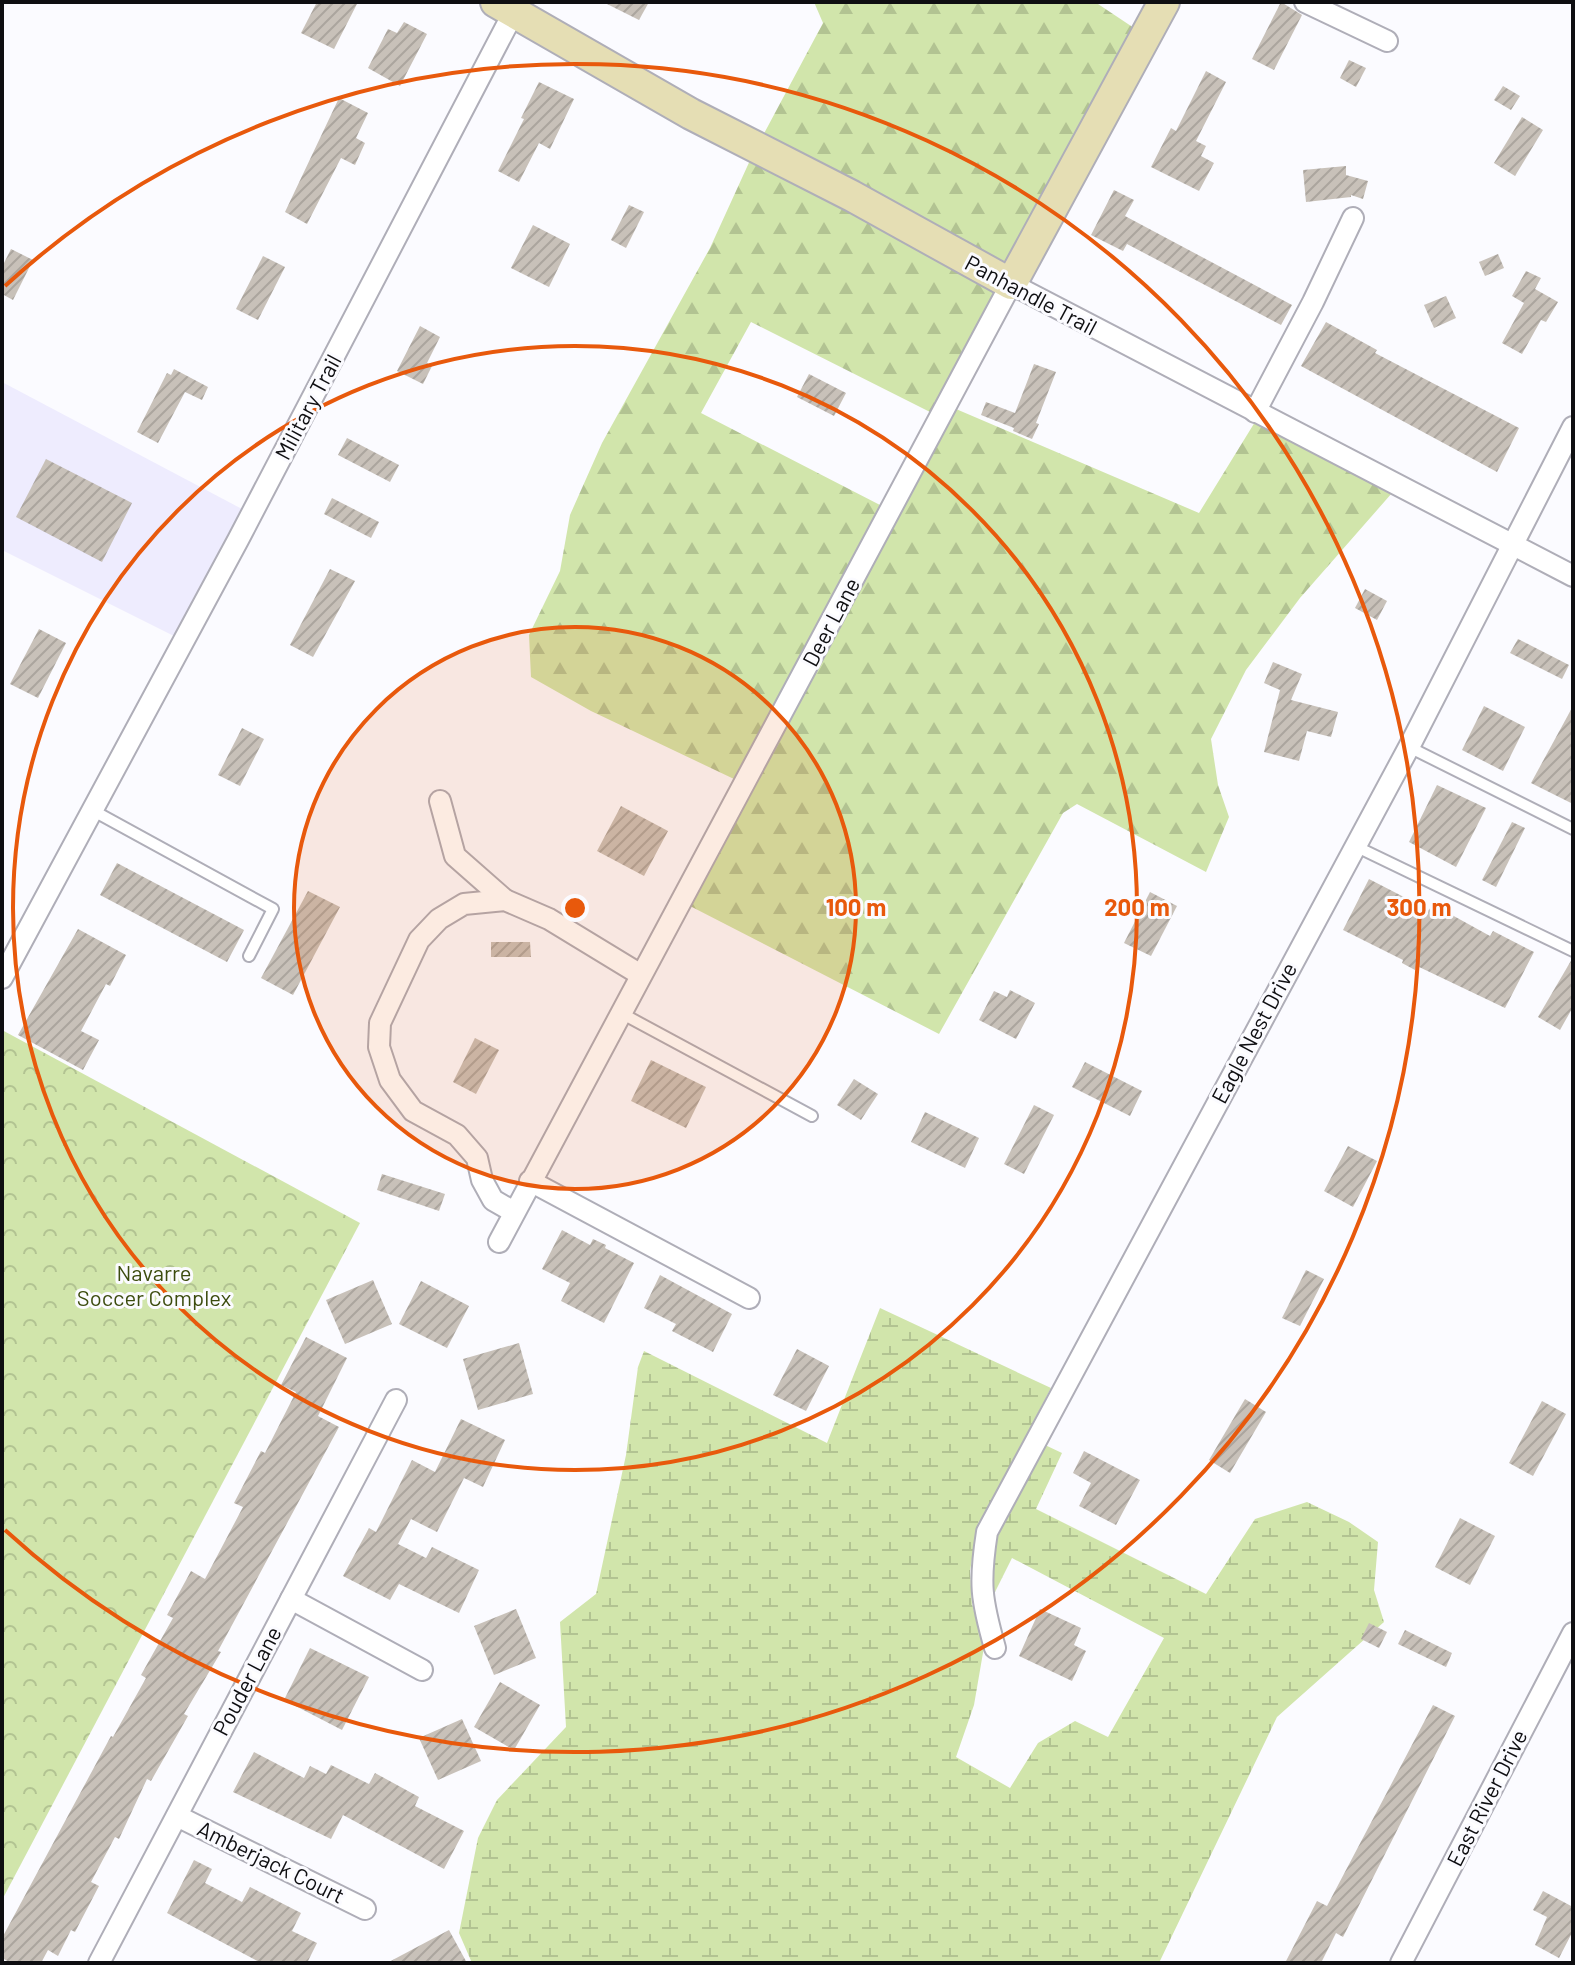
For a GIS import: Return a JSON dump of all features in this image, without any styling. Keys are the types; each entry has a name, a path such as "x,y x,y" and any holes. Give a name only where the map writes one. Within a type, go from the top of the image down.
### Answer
{"street":[{"name":"Deer Lane","path":"499,1242 1164,2"},
{"path":"1305,2 1387,41"},
{"name":"Panhandle Trail","path":"510,5 691,114 1573,576"},
{"name":"Military Trail","path":"2,978 238,540 510,5"},
{"path":"1255,412 1353,218"},
{"name":"Eagle Nest Drive","path":"995,1648 982,1605 981,1573 987,1532 1409,747 1573,427"},
{"path":"440,801 455,856 505,900 549,919 641,975"},
{"path":"505,900 464,904 439,919 419,940 380,1023 379,1047 390,1080 413,1111 457,1135 477,1158 482,1180 493,1200 514,1212"},
{"path":"530,1181 749,1298"},
{"name":"Pouder Lane","path":"99,1963 396,1400"},
{"path":"291,1599 422,1670"},
{"name":"East River Drive","path":"1401,1963 1573,1633"},
{"name":"Amberjack Court","path":"177,1816 365,1909"}],"lane":[{"path":"1409,747 1573,829"},
{"path":"92,810 273,909 249,956"},
{"path":"1355,846 1573,951"},
{"path":"621,1013 812,1116"}],"shaded area":[{"path":"2,382 242,509 174,636 2,550"}],"green space":[{"path":"814,2 1095,2 1137,30 1006,271 761,139 823,23"},
{"path":"752,156 997,287 930,412 751,322 701,413 880,505 734,779 591,711 531,677 529,635 560,571 570,515 602,443 710,248"},
{"path":"956,409 1199,513 1255,422 1392,493 1300,598 1246,670 1211,739 1218,785 1229,817 1206,872 1077,804 1063,813 939,1034 690,906"},
{"name":"Navarre Soccer Complex","path":"2,1030 360,1223 2,1900"},
{"path":"880,1308 1051,1388 977,1529 970,1571 972,1604 984,1647 974,1705 956,1757 1010,1788 1038,1743 1075,1721 1108,1737 1164,1638 1012,1558 992,1598 991,1575 998,1536 1045,1445 1062,1453 1036,1509 1206,1594 1255,1519 1307,1502 1349,1522 1378,1542 1374,1590 1384,1622 1277,1717 1159,1963 472,1963 459,1933 478,1838 497,1800 566,1727 560,1622 596,1594 626,1455 638,1367 644,1351 827,1443"}],"building":[{"path":"317,2 358,2 334,49 301,33"},
{"path":"603,2 649,2 639,20"},
{"path":"1281,2 1302,15 1274,70 1252,59"},
{"path":"404,22 427,34 400,86 368,68 388,29 397,33"},
{"path":"1349,60 1366,68 1356,87 1340,78"},
{"path":"1206,71 1226,82 1196,141 1206,146 1201,156 1214,163 1199,191 1151,167 1171,128 1176,131"},
{"path":"539,82 574,99 550,149 539,143 519,182 498,171"},
{"path":"1503,86 1520,96 1511,110 1494,100"},
{"path":"339,98 368,113 356,138 365,143 355,165 341,158 307,224 285,212"},
{"path":"1522,117 1543,130 1515,176 1494,163"},
{"path":"1346,166 1346,175 1368,181 1363,199 1351,195 1306,202 1303,170"},
{"path":"1114,190 1134,200 1125,216 1292,305 1281,325 1127,244 1123,251 1091,235"},
{"path":"629,205 644,212 626,248 611,240"},
{"path":"533,225 570,244 549,287 511,268"},
{"path":"11,249 33,260 13,300 2,294 2,267"},
{"path":"1498,254 1504,268 1485,276 1479,262"},
{"path":"263,256 285,267 258,320 236,309"},
{"path":"1526,271 1541,278 1535,289 1558,302 1546,322 1541,320 1522,354 1502,343 1524,303 1512,296"},
{"path":"1446,296 1456,318 1434,328 1424,305"},
{"path":"1326,322 1377,350 1375,353 1519,428 1497,472 1301,366"},
{"path":"420,326 440,337 427,363 432,366 423,384 397,371"},
{"path":"1034,364 1056,372 1032,439 981,415 986,402 1015,413"},
{"path":"174,369 208,387 202,400 185,392 158,443 137,432 167,373 171,375"},
{"path":"809,374 846,393 834,416 797,397"},
{"path":"347,438 399,465 390,482 338,455"},
{"path":"46,459 132,503 102,562 16,517"},
{"path":"332,498 379,522 371,538 324,514"},
{"path":"330,569 355,581 313,657 290,645"},
{"path":"1365,589 1387,601 1377,620 1355,608"},
{"path":"39,629 66,643 38,698 10,684"},
{"path":"1518,639 1569,665 1562,679 1510,653"},
{"path":"1273,662 1302,674 1291,700 1338,712 1331,737 1307,731 1299,761 1264,752 1280,690 1264,683"},
{"path":"1484,706 1525,727 1503,771 1462,750"},
{"path":"1573,706 1573,804 1531,783"},
{"path":"242,728 264,739 240,786 218,775"},
{"path":"1437,785 1486,808 1456,867 1409,842"},
{"path":"621,806 668,831 644,876 597,851"},
{"path":"1512,822 1525,828 1496,887 1482,880"},
{"path":"117,863 244,930 227,962 100,895"},
{"path":"1369,879 1429,910 1432,904 1490,936 1493,931 1534,952 1505,1008 1417,966 1415,970 1402,963 1403,960 1343,930"},
{"path":"308,891 340,907 293,995 261,978"},
{"path":"1150,892 1177,906 1151,956 1124,943"},
{"path":"78,929 126,955 110,986 106,984 81,1031 99,1040 83,1070 18,1035"},
{"path":"491,942 530,942 531,957 491,957"},
{"path":"1572,959 1573,1007 1560,1030 1538,1017"},
{"path":"1010,990 1035,1003 1016,1039 979,1020 994,991 1007,997"},
{"path":"475,1038 499,1050 476,1094 453,1082"},
{"path":"651,1060 706,1087 686,1128 631,1101"},
{"path":"1085,1062 1142,1091 1130,1116 1072,1087"},
{"path":"854,1079 878,1094 861,1120 837,1105"},
{"path":"1034,1105 1054,1115 1024,1174 1004,1164"},
{"path":"925,1112 979,1138 965,1168 911,1142"},
{"path":"1348,1146 1377,1161 1353,1207 1324,1191"},
{"path":"382,1174 445,1194 439,1211 377,1190"},
{"path":"562,1230 590,1245 593,1239 634,1263 604,1323 561,1301 570,1283 542,1269"},
{"path":"1306,1270 1324,1279 1300,1326 1282,1318"},
{"path":"660,1275 732,1314 713,1352 672,1331 676,1324 644,1308"},
{"path":"373,1280 392,1324 345,1344 326,1300"},
{"path":"421,1281 469,1306 447,1348 399,1324"},
{"path":"306,1337 347,1358 318,1416 339,1427 218,1651 221,1652 184,1714 188,1716 151,1781 147,1779 119,1839 115,1837 91,1882 99,1886 75,1932 71,1930 58,1956 48,1950 41,1963 11,1963 2,1958 2,1938 111,1736 146,1678 141,1675 173,1618 167,1615 191,1571 205,1579 243,1507 234,1503 261,1451 265,1453 296,1392 281,1385"},
{"path":"519,1343 533,1394 478,1410 463,1359"},
{"path":"797,1349 829,1366 806,1411 773,1395"},
{"path":"1245,1399 1266,1412 1230,1473 1209,1460"},
{"path":"1542,1401 1566,1414 1533,1476 1509,1463"},
{"path":"461,1419 505,1440 483,1487 464,1478 437,1532 411,1519 398,1544 426,1558 432,1547 479,1570 459,1613 399,1584 390,1600 343,1576 369,1528 376,1532 412,1460 435,1472"},
{"path":"1084,1451 1140,1480 1116,1525 1079,1506 1091,1483 1073,1473"},
{"path":"1460,1518 1495,1536 1470,1585 1435,1567"},
{"path":"516,1609 536,1658 494,1675 474,1626"},
{"path":"1040,1609 1081,1628 1074,1645 1086,1651 1072,1681 1019,1656"},
{"path":"1369,1623 1387,1632 1379,1648 1361,1639"},
{"path":"1405,1630 1452,1653 1446,1667 1398,1644"},
{"path":"310,1648 369,1677 342,1730 284,1700"},
{"path":"500,1682 540,1705 514,1750 474,1727"},
{"path":"1433,1705 1455,1716 1343,1937 1336,1933 1321,1963 1285,1963 1317,1901 1327,1906"},
{"path":"462,1719 481,1761 438,1780 419,1738"},
{"path":"254,1752 304,1778 310,1766 326,1774 331,1765 369,1784 375,1773 419,1797 415,1806 464,1831 444,1869 343,1815 331,1839 233,1792"},
{"path":"194,1860 212,1869 205,1883 242,1902 250,1887 301,1913 292,1931 317,1943 307,1963 261,1963 167,1913"},
{"path":"1543,1891 1573,1907 1573,1931 1559,1958 1535,1945 1547,1917 1533,1910"},
{"path":"449,1930 467,1963 387,1963"}]}
